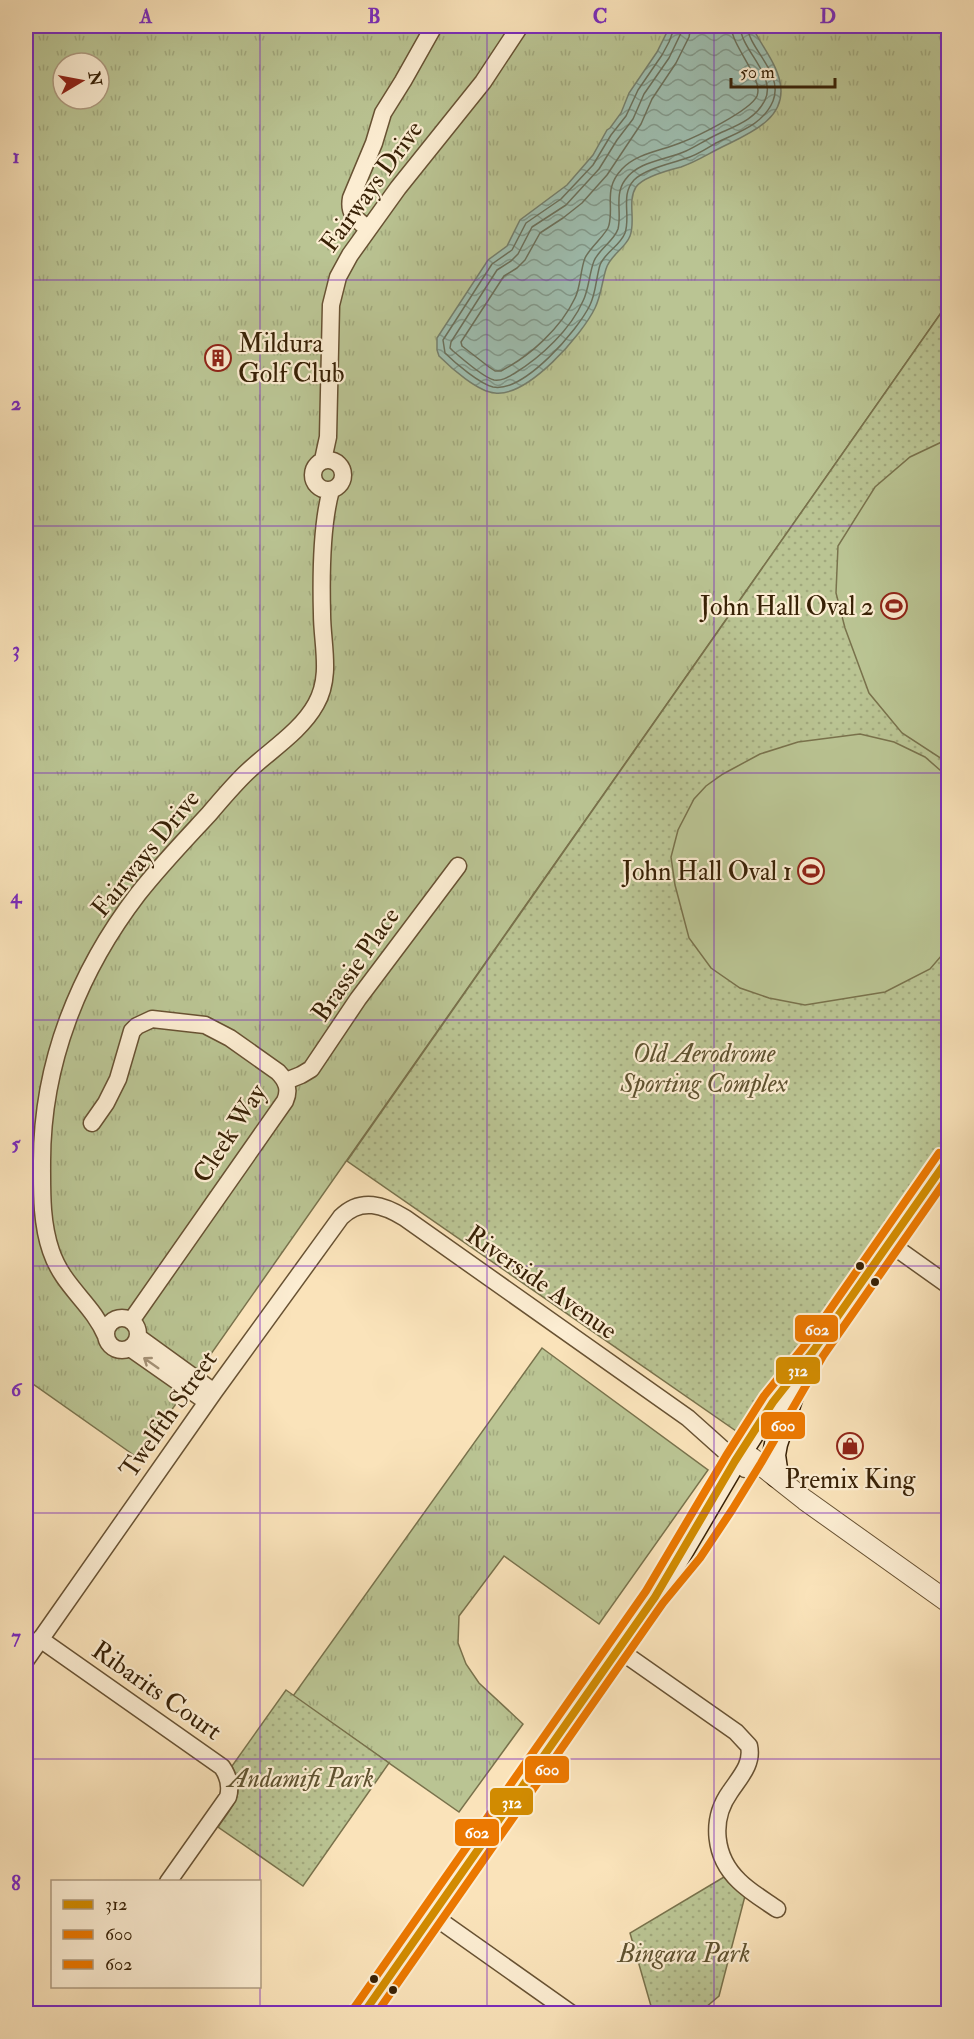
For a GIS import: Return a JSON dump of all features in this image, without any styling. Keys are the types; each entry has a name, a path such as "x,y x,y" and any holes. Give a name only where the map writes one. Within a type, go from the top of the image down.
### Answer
{"main road":[{"path":"744,1459 773,1402 814,1350 948,1159"},
{"path":"363,2013 619,1650 797,1380 814,1350"},
{"path":"777,1476 774,1455 776,1444 797,1380"}],"street":[{"path":"368,229 353,217 350,206 351,198 383,113 434,26"},
{"name":"Fairways Drive","path":"328,460 330,320 334,290 344,265 412,169 483,82 520,26"},
{"path":"328,460 341,466 343,476 340,485 326,489 314,482 313,471 319,463 328,460"},
{"name":"Fairways Drive","path":"106,1336 95,1314 64,1279 52,1254 45,1226 42,1179 44,1122 56,1054 69,1015 86,976 138,894 244,775 300,724 316,705 325,679 321,602 326,489"},
{"name":"Brassie Place","path":"286,1081 301,1076 311,1069 358,999 458,866"},
{"name":"Cleek Way","path":"92,1123 106,1103 118,1079 132,1031 152,1019 197,1023 214,1029 278,1072 286,1081 288,1091 285,1101 124,1320"},
{"name":"Riverside Avenue","path":"360,1206 371,1204 392,1210 948,1602"},
{"name":"Twelfth Street","path":"26,1660 340,1217 360,1206"},
{"path":"889,1243 948,1286"},
{"path":"95,1314 108,1319 124,1320 137,1330 134,1342 119,1350 107,1341 106,1336 108,1325 124,1320"},
{"path":"134,1342 211,1397"},
{"name":"Riverside Avenue","path":"744,1459 777,1476 806,1500"},
{"name":"Ribarits Court","path":"40,1639 222,1767 226,1773 230,1790 228,1797 169,1880"},
{"path":"619,1650 736,1732 749,1746 750,1761 721,1808 718,1820 718,1846 736,1879 777,1909"},
{"path":"432,1915 572,2013"}],"green space":[{"path":"26,26 948,26 948,303 138,1458 26,1379"},
{"name":"Old Aerodrome Sporting Complex","path":"948,303 948,1137 739,1433 347,1161"},
{"name":"John Hall Oval 2","path":"948,439 948,763 902,733 869,693 845,628 836,593 838,546 875,487 910,457"},
{"name":"John Hall Oval 1","path":"860,734 894,742 925,757 948,777 948,948 930,969 885,992 805,1005 769,998 740,988 711,968 689,938 675,885 671,857 678,830 694,799 706,786 760,754 798,742"},
{"path":"542,1348 708,1470 599,1624 504,1556 459,1616 458,1643 466,1664 479,1683 523,1724 459,1812 293,1696"},
{"name":"Andamifi Park","path":"286,1690 389,1763 303,1886 218,1827 233,1805 238,1792 232,1766"},
{"name":"Bingara Park","path":"724,1877 745,1896 719,1996 699,2013 653,2013 630,1933"}],"water":[{"path":"670,26 752,26 778,75 781,95 778,106 764,124 743,137 692,163 657,174 639,183 632,198 630,236 608,264 597,303 579,333 538,375 523,385 508,392 488,392 458,373 439,356 437,338 488,260 507,246 520,220 567,185 593,155 607,130 621,113 629,93 657,52"}],"transit line":[{"name":"602","path":"354,2008 646,1591 764,1396 806,1344 939,1153"},
{"name":"312","path":"363,2014 655,1597 735,1461 773,1402 814,1350 948,1159"},
{"name":"600","path":"376,2014 663,1603 700,1558 761,1463 823,1356 948,1177"}],"place":[{"name":"Mildura Golf Club","path":"218,358"},
{"name":"John Hall Oval 2","path":"894,606"},
{"name":"John Hall Oval 1","path":"811,871"},
{"name":"Premix King","path":"850,1446"}]}
